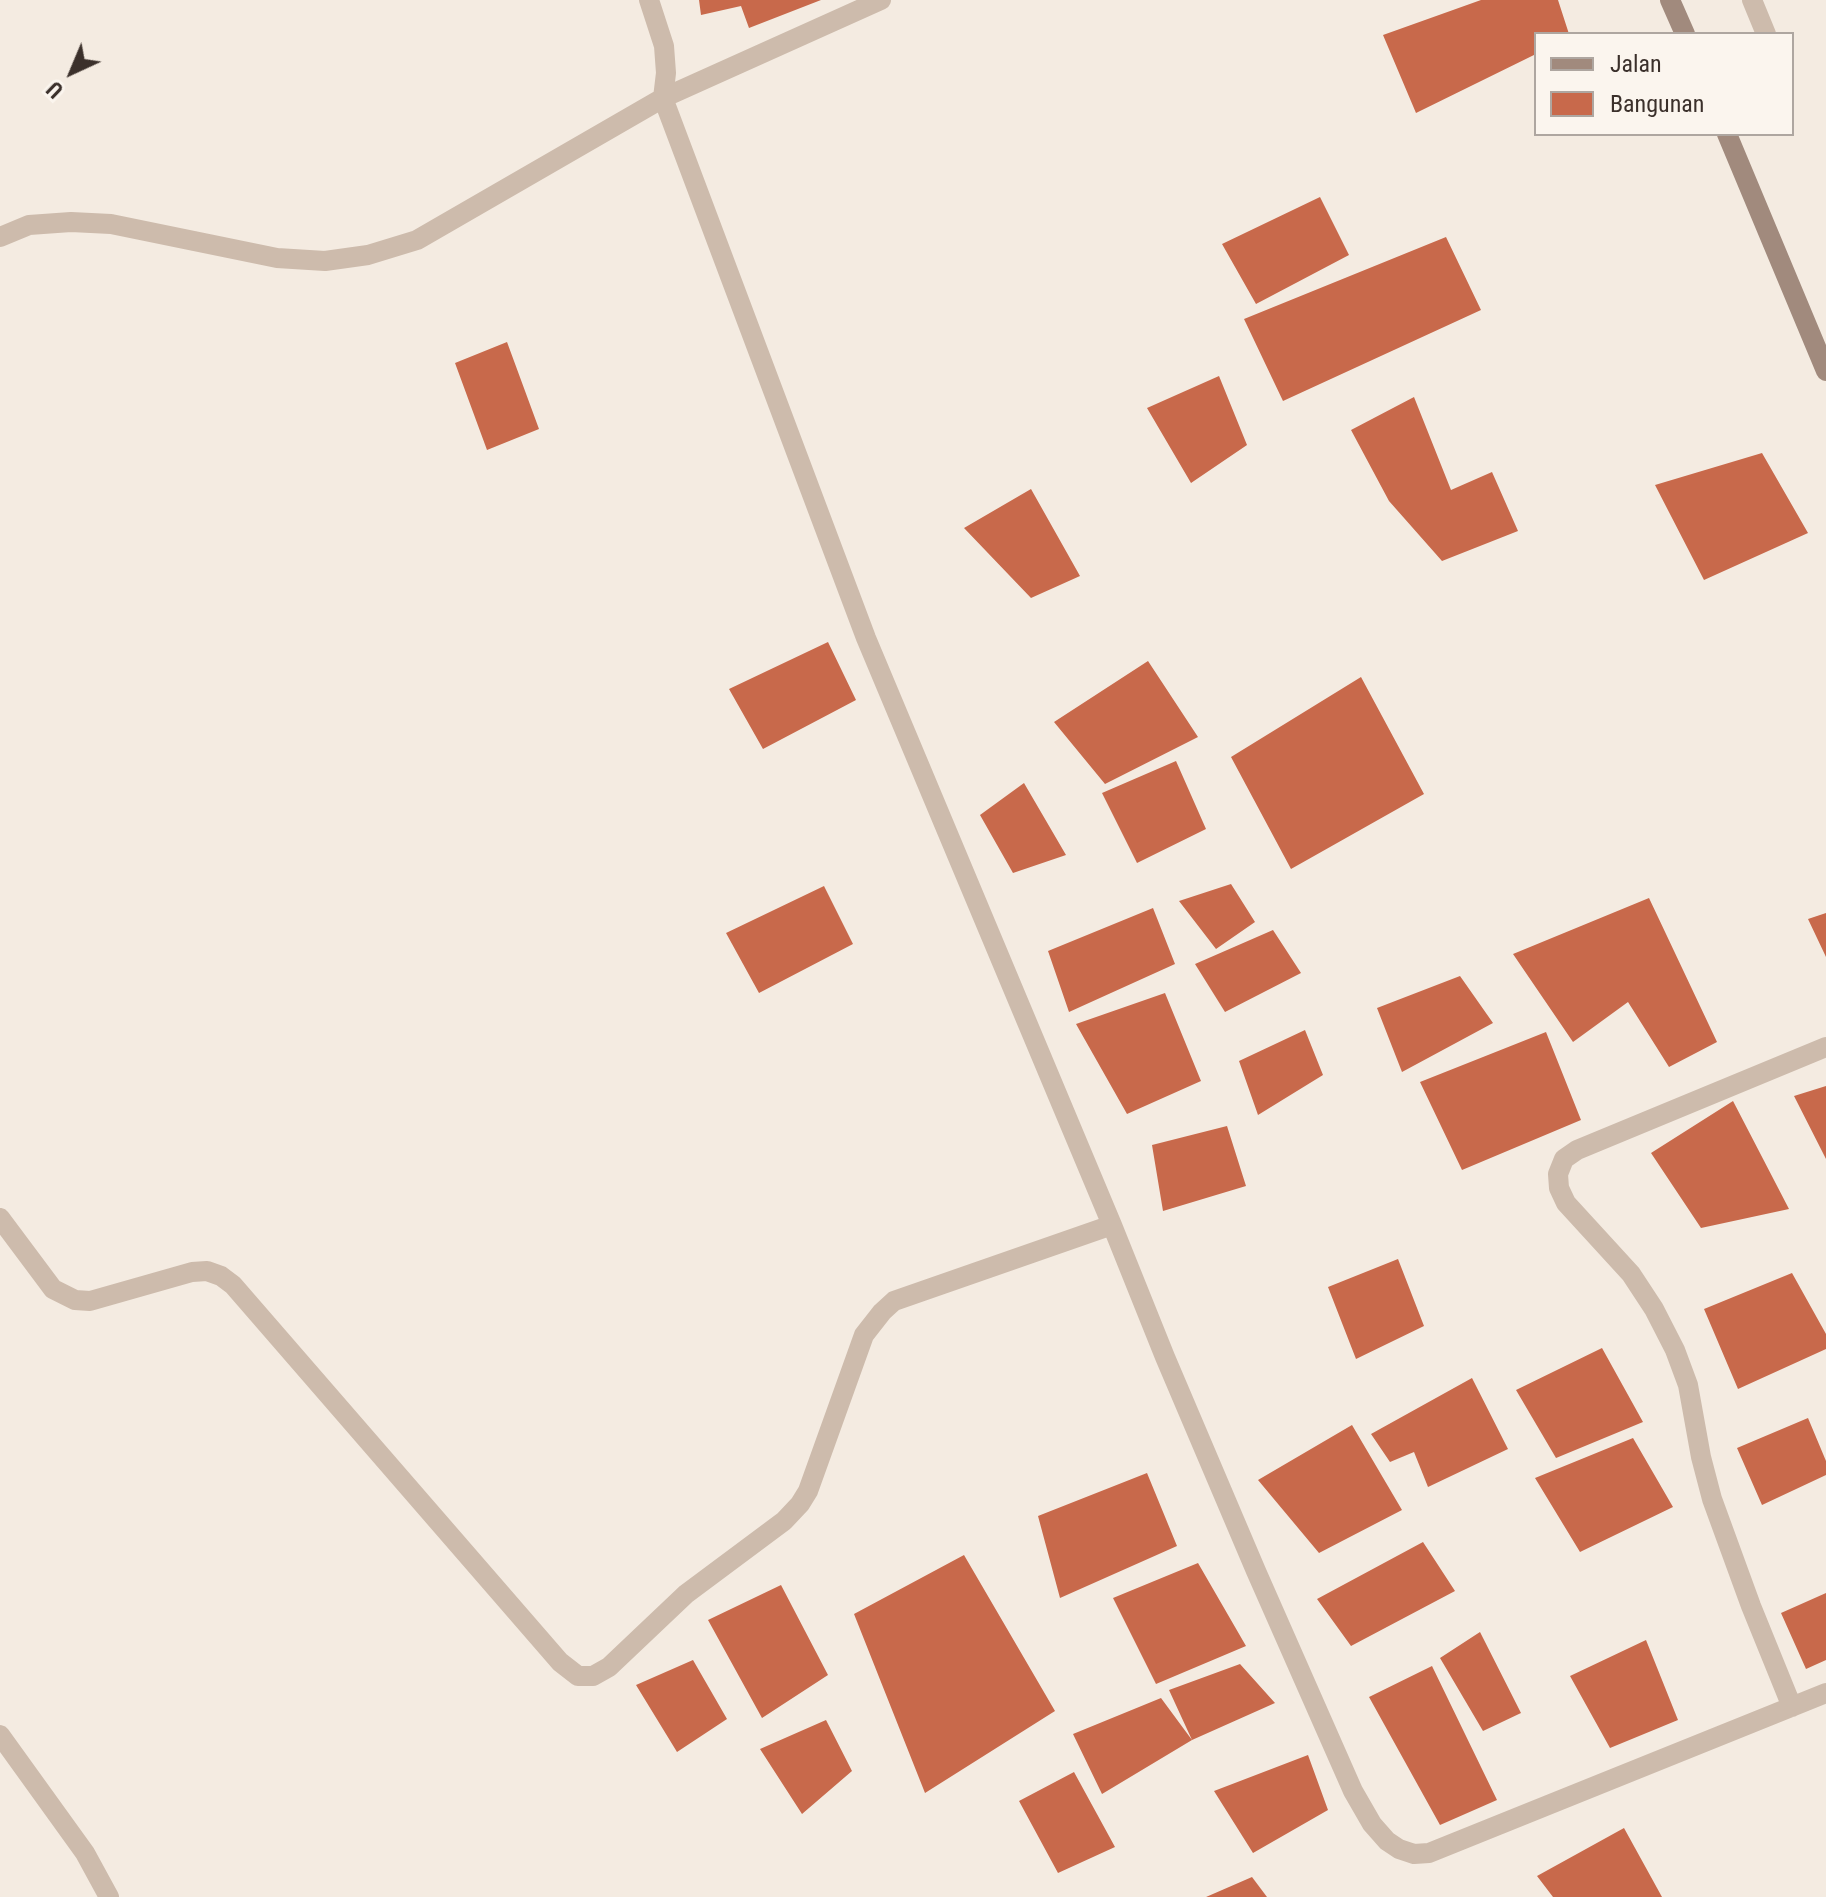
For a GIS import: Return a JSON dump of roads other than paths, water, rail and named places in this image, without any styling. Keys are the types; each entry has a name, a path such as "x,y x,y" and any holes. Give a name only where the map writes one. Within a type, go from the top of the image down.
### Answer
{"main road":[{"path":"1670,0 1684,32"},
{"path":"1728,136 1826,371"}],"street":[{"path":"649,0 664,46 666,73 663,98 866,638 1171,1372 1346,1777 1372,1824 1387,1841 1408,1853 1429,1853 1826,1693"},
{"path":"0,237 29,225 84,222 126,227 277,258 325,261 368,255 417,240 663,98 881,0"},
{"path":"1752,0 1765,32"},
{"path":"1792,1707 1712,1499 1688,1385 1675,1350 1631,1274 1566,1203 1559,1188 1558,1174 1564,1159 1577,1150 1826,1047"},
{"path":"0,1218 53,1289 75,1300 90,1301 192,1272 207,1271 233,1285 560,1662 578,1676 593,1676 609,1667 686,1594 784,1521 800,1504 808,1491 864,1335 888,1306 894,1301 1112,1225"},
{"path":"0,1735 85,1853 109,1897"}]}
